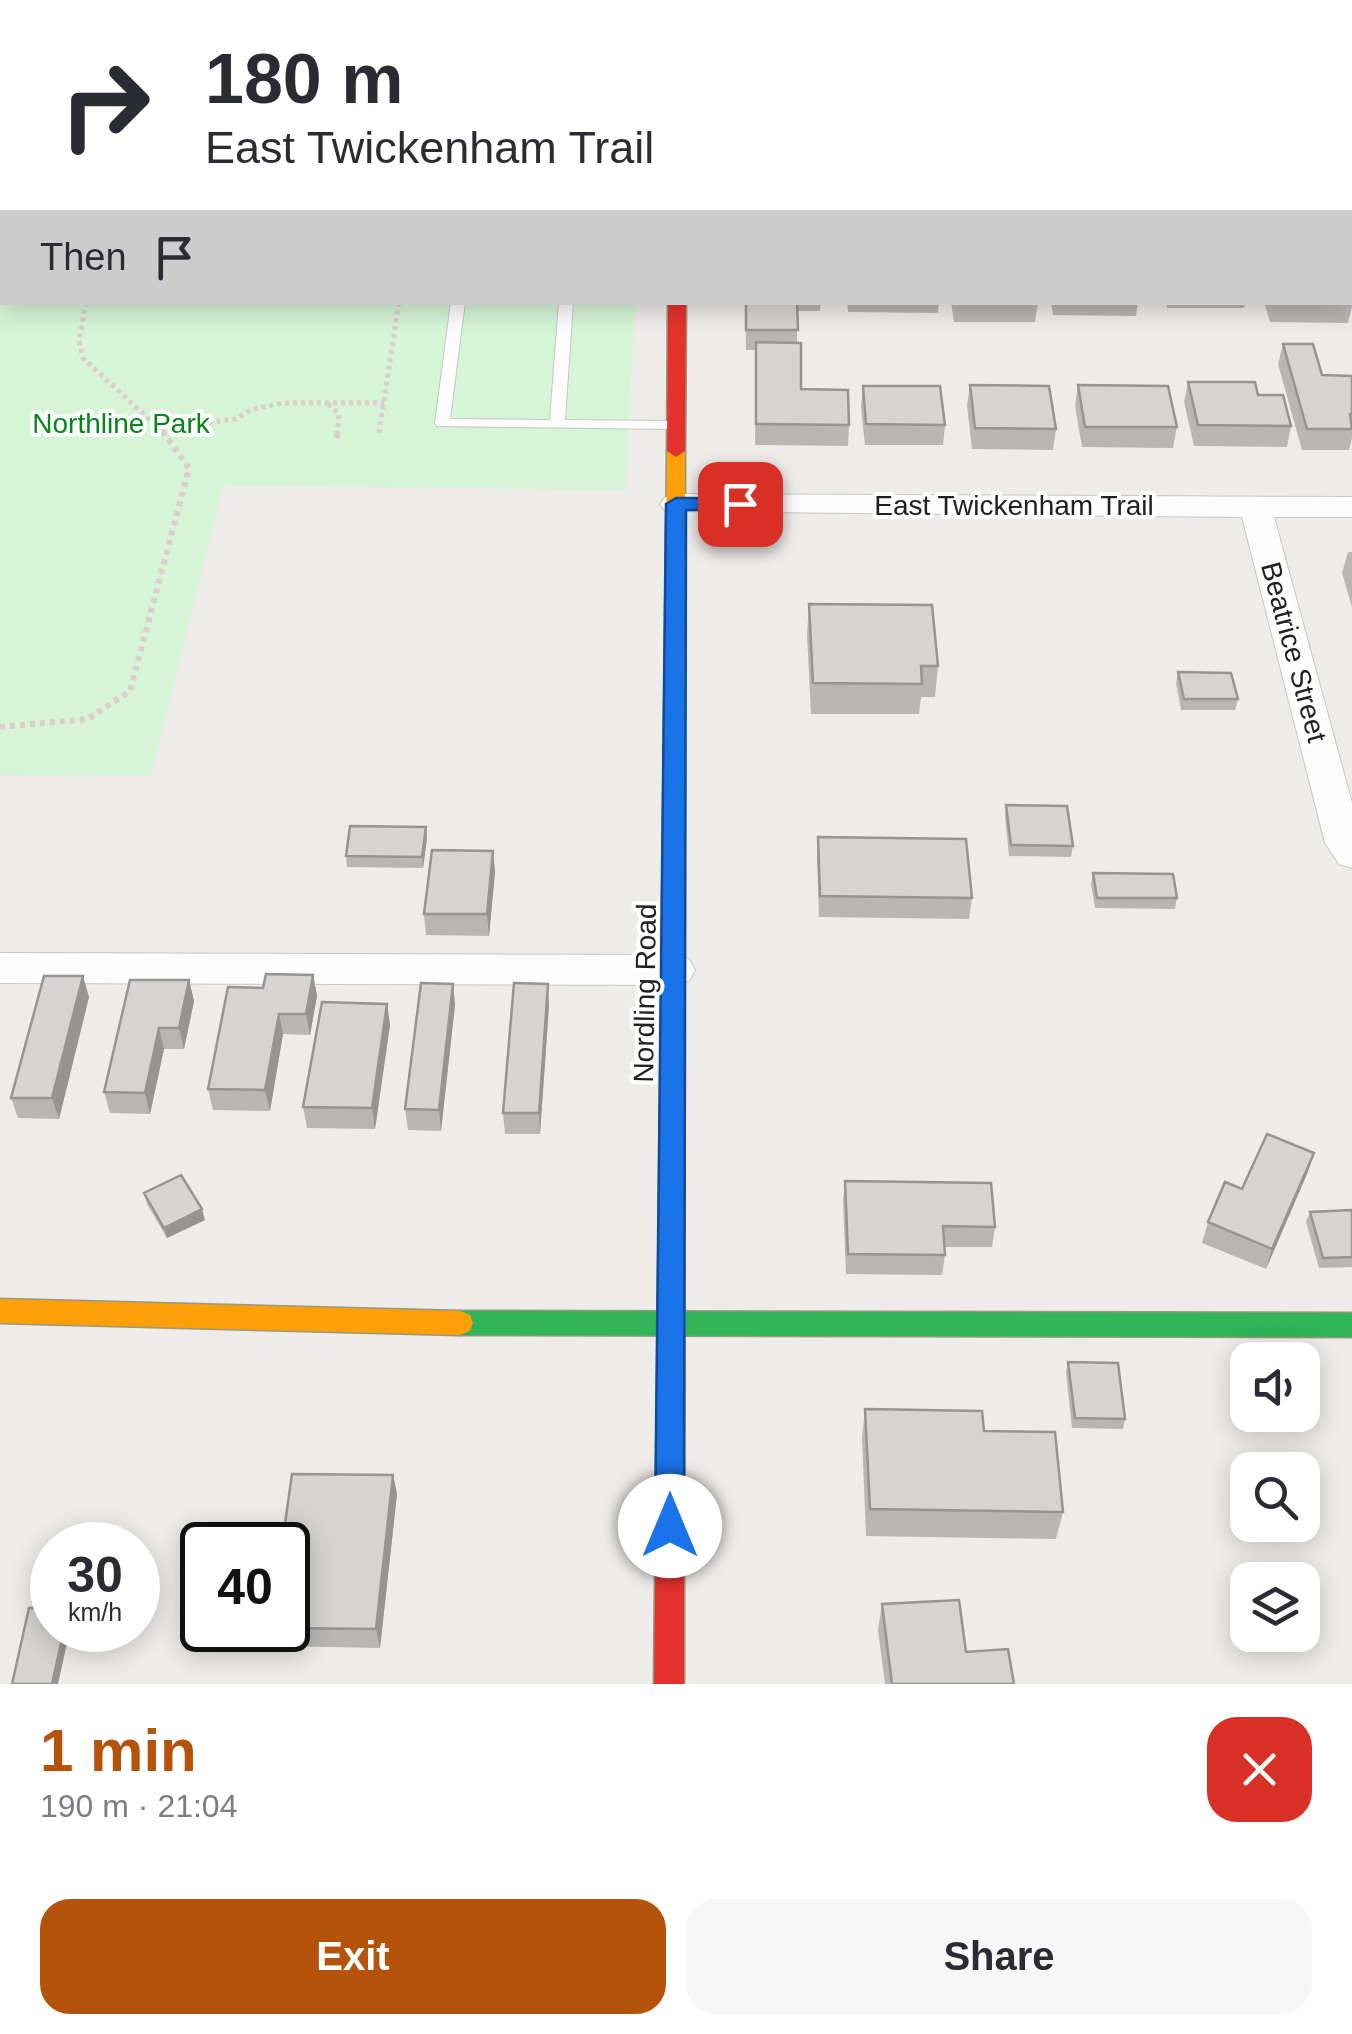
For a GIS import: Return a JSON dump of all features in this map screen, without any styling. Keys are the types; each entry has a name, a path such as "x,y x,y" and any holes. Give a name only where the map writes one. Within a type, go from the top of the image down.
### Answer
{"street":[{"name":"Nordling Road","path":"668,1684 676,970 677,305"},
{"name":"East Twickenham Trail","path":"676,504 1352,506"},
{"name":"Beatrice Street","path":"1256,506 1344,843 1352,854"},
{"path":"0,968 676,970"},
{"path":"0,1311 670,1329 1124,1323 1352,1325"}],"lane":[{"path":"458,305 442,423 676,425"},
{"path":"556,424 566,305"}],"path":[{"path":"0,727 88,719 130,691 189,468 162,429 94,372 83,358 79,341 85,305"},
{"path":"379,432 399,305"},
{"path":"162,429 182,423 236,419 253,409 282,403 384,403"},
{"path":"328,403 340,414 336,438"}],"green space":[{"name":"Northline Park","path":"0,305 635,305 625,490 223,485 151,776 0,775"}],"building":[{"path":"746,305 797,305 798,330 746,330"},
{"path":"756,342 801,343 801,389 848,390 849,425 756,424"},
{"path":"1283,344 1313,344 1322,375 1352,376 1352,429 1307,429"},
{"path":"1188,382 1255,382 1258,395 1283,395 1291,426 1198,425"},
{"path":"970,385 1049,386 1056,429 975,428"},
{"path":"1078,385 1168,386 1177,427 1085,427"},
{"path":"863,386 940,386 945,425 866,424"},
{"path":"809,604 932,605 938,666 921,666 922,684 813,683"},
{"path":"1178,672 1231,673 1238,699 1184,699"},
{"path":"1006,805 1067,806 1073,846 1011,845"},
{"path":"350,826 426,827 422,857 346,856"},
{"path":"818,837 966,839 972,898 820,896"},
{"path":"432,850 493,851 487,914 424,914"},
{"path":"1093,873 1173,874 1177,898 1097,898"},
{"path":"266,974 313,975 306,1014 279,1014 265,1090 208,1089 228,987 263,988"},
{"path":"44,976 83,976 52,1098 11,1098"},
{"path":"130,980 189,980 179,1028 159,1028 145,1093 104,1092"},
{"path":"421,983 453,984 439,1110 405,1109"},
{"path":"514,983 548,984 539,1113 503,1113"},
{"path":"322,1002 387,1004 372,1108 303,1107"},
{"path":"1267,1134 1314,1153 1272,1249 1208,1222 1225,1182 1242,1189"},
{"path":"181,1175 202,1209 164,1228 144,1193"},
{"path":"845,1181 991,1183 995,1227 943,1226 945,1255 848,1254"},
{"path":"1352,1210 1352,1257 1323,1258 1310,1212"},
{"path":"1068,1362 1118,1363 1125,1419 1075,1418"},
{"path":"865,1409 982,1411 984,1431 1055,1432 1063,1512 870,1509"},
{"path":"292,1474 393,1475 376,1629 310,1628 310,1522 285,1522"},
{"path":"959,1600 966,1652 1008,1649 1014,1684 892,1684 882,1604"},
{"path":"30,1608 30,1652 59,1652 52,1684 12,1684"}],"traffic: fast":[{"path":"460,1323 1352,1325"}],"traffic: slow":[{"path":"671,1296 676,451"},
{"path":"0,1311 460,1323"}],"traffic: jam":[{"path":"676,451 677,305"},
{"path":"669,1684 671,1296"}],"route":[{"path":"670,1526 676,504 740,504"}]}
